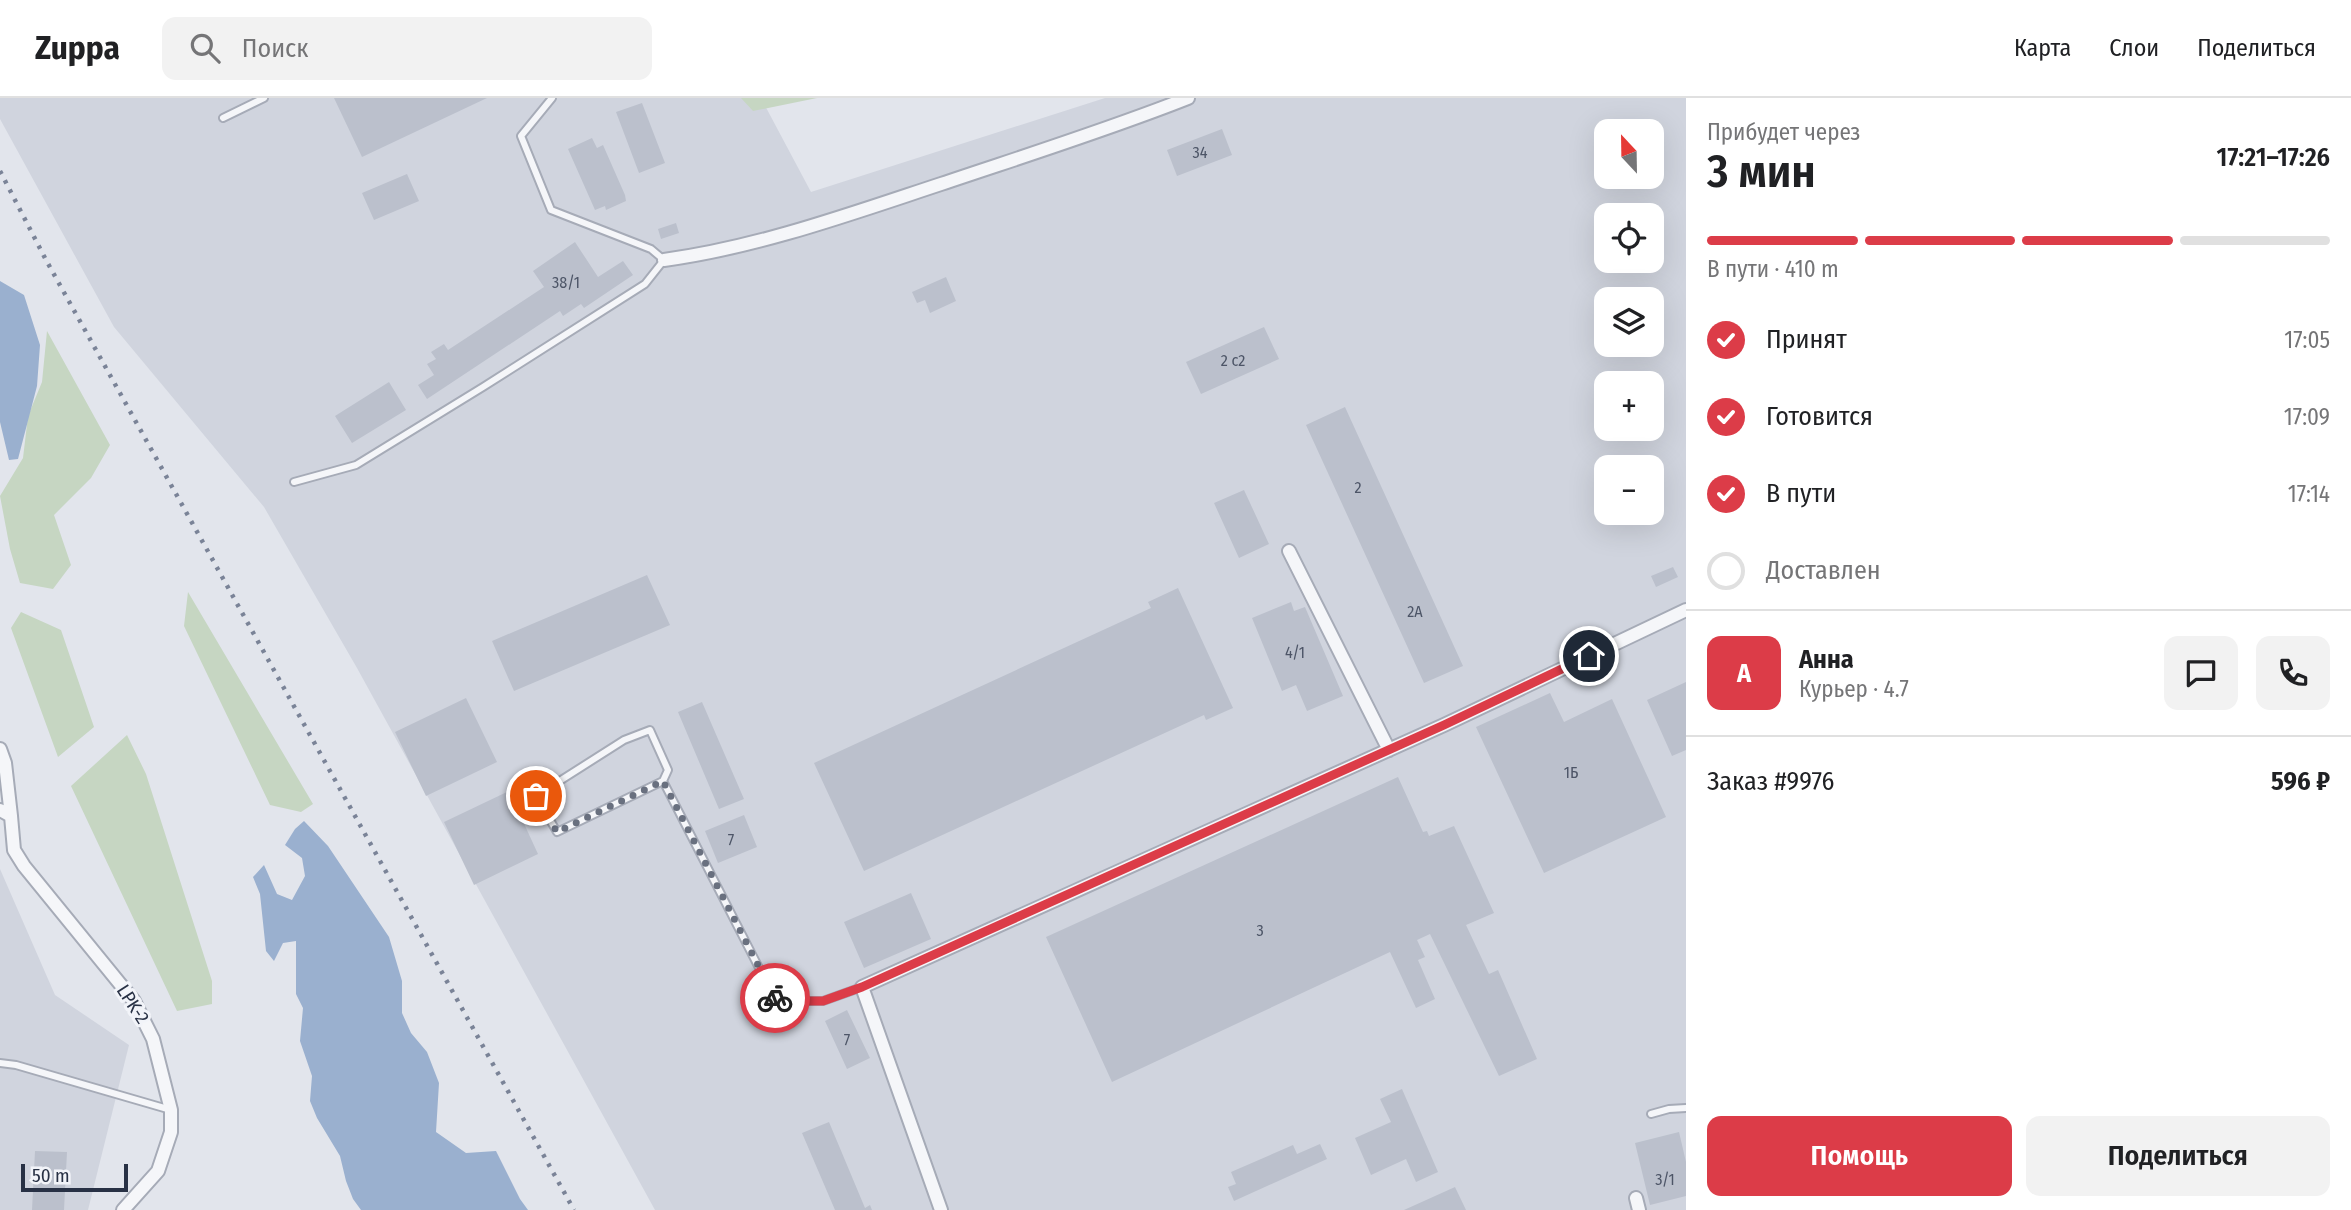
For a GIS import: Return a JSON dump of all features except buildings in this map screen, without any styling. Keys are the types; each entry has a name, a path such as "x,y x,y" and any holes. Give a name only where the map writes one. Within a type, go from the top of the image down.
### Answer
{"street":[{"path":"664,260 711,253 801,230 1127,122 1188,98"},
{"path":"1289,551 1389,750"},
{"path":"941,1210 862,987 1389,750 1686,610"},
{"name":"LPK-2","path":"0,749 5,763 6,813 14,850 126,991 145,1020 153,1039 171,1111 172,1132 158,1171 123,1210"}],"lane":[{"path":"223,117 264,98"},
{"path":"294,482 356,465 645,284 664,260 651,249 551,210 522,136 552,98"},
{"path":"650,730 668,770 663,781 557,832 536,796 624,740 650,730"},
{"path":"663,781 776,1001 823,1001 862,987"},
{"path":"0,1063 16,1065 171,1111"},
{"path":"1651,1114 1686,1108"}],"shaded area":[{"path":"0,98 761,98 811,192 1105,98 1686,98 1686,1210 655,1210 357,668 264,507 114,327 0,119"},
{"path":"0,869 55,995 129,1045 88,1210 0,1210"}],"green space":[{"path":"741,98 817,98 753,111"},
{"path":"47,331 110,445 91,478 54,515 71,565 53,589 20,583 10,549 0,496 23,458 28,416 42,382"},
{"path":"188,592 313,804 301,812 270,805 184,626"},
{"path":"21,612 61,630 94,727 58,757 11,628"},
{"path":"127,735 146,774 212,981 212,1004 177,1011 71,786"}],"water":[{"path":"0,281 24,295 40,345 37,386 18,459 9,460 0,422"},
{"path":"304,821 328,846 389,937 402,981 402,1013 411,1033 427,1052 439,1083 436,1132 466,1153 496,1151 528,1210 361,1210 353,1199 340,1156 310,1101 312,1076 300,1041 303,1008 296,994 296,941 283,943 274,961 266,951 260,894 253,877 264,865 277,894 292,900 305,876 302,858 285,845"}],"railway":[{"path":"0,171 46,260 574,1210"}],"way so far":[{"path":"536,796 557,832 663,781 775,998"}],"route":[{"path":"775,998 776,1001 823,1001 862,987 1444,725 1589,656"}]}
